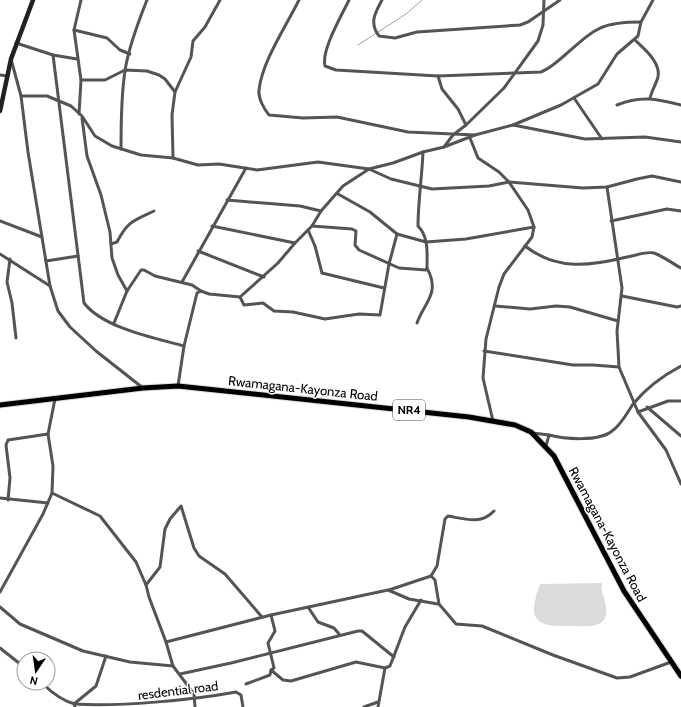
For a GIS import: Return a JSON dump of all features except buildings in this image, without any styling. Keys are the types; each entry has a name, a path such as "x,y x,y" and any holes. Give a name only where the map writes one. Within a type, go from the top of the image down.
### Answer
{"highway":[{"name":"Rwamagana-Kayonza Road","path":"0,405 143,388 178,386 272,395 493,421 515,425 531,432 554,456 624,591 670,662 681,676"}],"main road":[{"path":"0,111 11,59 33,0"}],"street":[{"path":"82,0 74,30 81,80 81,115 87,156 101,195 111,244 112,258 118,275 127,291"},
{"path":"121,149 121,122 125,70 139,21 147,0"},
{"path":"173,158 172,114 175,92 191,57 193,41 205,27 220,0"},
{"path":"299,0 268,61 260,87 260,96 269,115 303,118 337,117 408,132 453,135 475,135 513,125 545,112 598,84 617,54 638,36 641,22 653,0"},
{"path":"349,0 327,49 324,61 325,66 336,70 438,76 541,72 547,69 597,29 617,22 641,22"},
{"path":"382,0 372,22 374,29 379,36 388,38 395,38 417,32 520,25 528,22 560,0"},
{"path":"444,147 453,135 466,126 504,88 538,41 543,25 542,13 544,0"},
{"path":"74,30 107,38 120,50 130,54"},
{"path":"635,40 649,54 658,69 658,74 650,98"},
{"path":"16,43 53,55 77,59"},
{"path":"53,55 84,303 98,316 114,323 184,346"},
{"path":"11,59 22,96 28,152 50,286 58,311 70,327 96,351 143,388"},
{"path":"81,80 105,80 125,70 148,71 165,79 175,92"},
{"path":"0,74 7,76"},
{"path":"438,76 442,89 458,109 466,126"},
{"path":"22,96 47,96 71,106 81,115 95,136 121,149 151,157 173,158 198,165 219,164 266,169 318,162 369,168 393,163 423,152 444,147 475,135"},
{"path":"574,98 602,139"},
{"path":"617,105 628,101 650,98 681,105"},
{"path":"513,125 575,138 602,139 645,137 681,142"},
{"path":"470,138 478,158 499,172 509,182 528,210 534,227 532,237 504,274 484,352 484,385 493,421"},
{"path":"417,323 431,296 432,280 427,268 424,232 418,226 418,214 422,187 423,152"},
{"path":"182,282 212,226 246,168"},
{"path":"114,323 127,291 141,270 162,279 182,282 199,288 209,294 240,296 264,277 278,263 294,242 312,226 322,211 347,183 369,168"},
{"path":"369,168 391,179 432,189 489,186 509,182 583,188 607,187 637,178 652,176 681,182"},
{"path":"607,187 622,296 618,322 619,367 638,412 666,450 681,484"},
{"path":"338,194 370,212 398,234 426,242 466,239 534,227"},
{"path":"227,200 300,206 322,211"},
{"path":"611,220 666,209 681,211"},
{"path":"111,244 117,242 122,231 131,222 154,211"},
{"path":"0,221 42,237"},
{"path":"212,226 294,242"},
{"path":"312,226 352,229 356,231 357,235 356,248 390,264 407,270 423,271 427,268"},
{"path":"308,230 315,246 322,273 384,288"},
{"path":"240,296 244,305 263,303 274,311 293,312 329,319 359,314 380,314 384,288 398,234"},
{"path":"526,246 543,257 578,266 654,253 681,268"},
{"path":"198,251 264,277"},
{"path":"0,254 50,286"},
{"path":"46,261 78,256"},
{"path":"10,259 7,282 12,302 16,338"},
{"path":"178,386 184,346 197,293 201,290"},
{"path":"622,296 677,307 681,306"},
{"path":"495,306 530,309 556,306 570,308 618,322"},
{"path":"484,352 573,365 619,367"},
{"path":"531,432 580,438 612,432 634,403 654,382 681,366"},
{"path":"0,592 52,493 53,466 48,434 54,399"},
{"path":"638,412 668,401 681,401"},
{"path":"647,408 681,436"},
{"path":"8,500 10,478 6,445 8,440 48,434"},
{"path":"546,446 549,435"},
{"path":"52,493 100,516 136,562 146,585 173,666 194,694 195,707"},
{"path":"0,498 48,503"},
{"path":"146,585 160,567 165,529 177,509 181,506 194,548 200,556 225,574 262,617"},
{"path":"166,642 262,617 388,590 431,576 438,566 446,517 479,520 489,516 494,511"},
{"path":"431,576 435,580 436,600 456,624 482,626 553,655 617,678 634,676 670,662"},
{"path":"388,590 409,599 439,604"},
{"path":"271,670 283,680 291,681 356,662 385,668 390,666 405,627 421,600"},
{"name":"resdential road","path":"0,607 20,624 51,636 73,647 130,662 173,666"},
{"path":"308,607 318,622 334,628 339,634"},
{"path":"246,684 270,675 271,670 274,668 269,653 268,641 275,631 271,615"},
{"path":"180,674 269,653 339,634 362,631 394,657"},
{"path":"0,648 16,661"},
{"path":"75,705 96,686 106,656"},
{"path":"378,707 385,668"},
{"name":"resdential road","path":"52,691 63,699 75,705 95,707 119,707 194,699 237,692 241,695 243,707"},
{"path":"364,707 378,702"}],"shaded area":[{"path":"602,583 601,589 606,605 606,614 603,621 597,625 560,626 550,625 537,620 534,607 540,584"}],"waterway":[{"path":"358,45 406,14 422,0"}]}
